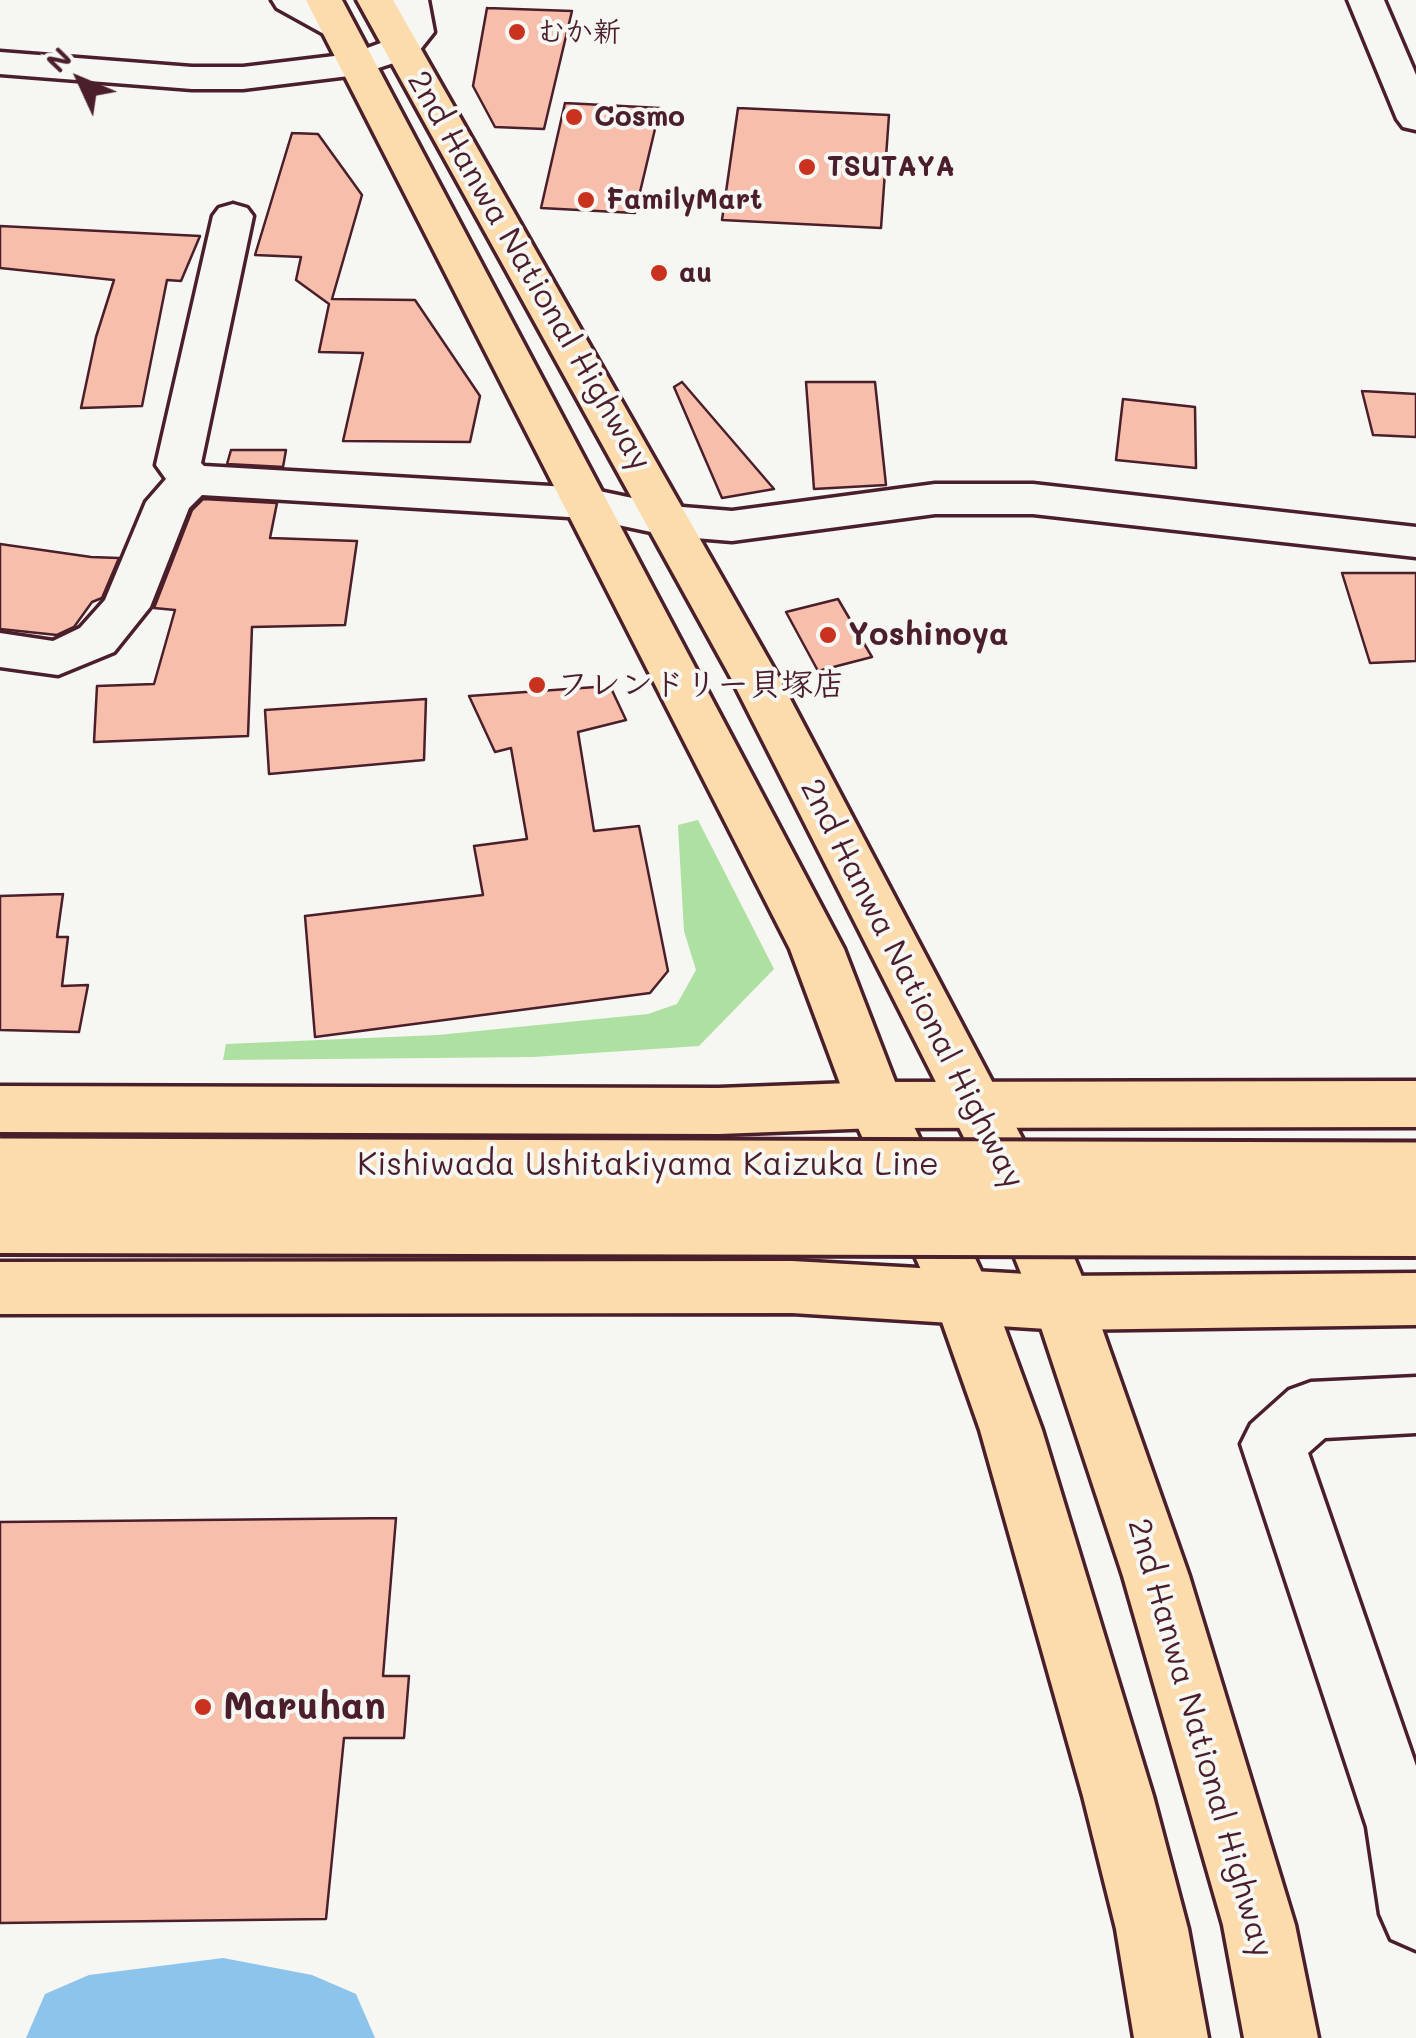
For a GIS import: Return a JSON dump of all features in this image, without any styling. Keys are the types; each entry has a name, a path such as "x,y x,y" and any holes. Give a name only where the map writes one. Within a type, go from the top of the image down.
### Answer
{"main road":[{"name":"2nd Hanwa National Highway","path":"367,23 585,503 817,949 876,1105 964,1299 1048,1549 1152,1929 1171,2038"},
{"name":"2nd Hanwa National Highway","path":"367,23 670,521 979,1105 1063,1303 1156,1576 1258,1925 1281,2038"},
{"path":"0,1109 720,1111 876,1105 1410,1103"},
{"name":"Kishiwada Ushitakiyama Kaizuka Line","path":"0,1164 1416,1168"},
{"name":"Kishiwada Ushitakiyama Kaizuka Line","path":"0,1220 1416,1222"},
{"path":"0,1288 792,1287 1063,1303 1350,1300"}],"street":[{"path":"290,0 367,23"},
{"path":"1366,0 1416,118"},
{"path":"0,63 192,78 243,78 367,23"},
{"path":"233,216 178,465 191,480 585,503 670,521 732,526 935,498 1033,499 1416,542"},
{"path":"0,650 58,658 96,640 126,607 169,502 191,480"},
{"path":"1350,1300 1416,1301"},
{"path":"1416,1405 1311,1410 1273,1444 1402,1827 1416,1914"}],"green space":[{"path":"698,820 774,969 699,1046 533,1057 223,1060 226,1044 438,1035 648,1014 677,1004 696,970 684,931 678,825"}],"building":[{"path":"487,8 572,11 544,129 495,127 473,86"},
{"path":"565,103 660,108 635,213 541,208"},
{"name":"TSUTAYA","path":"738,108 889,115 881,228 722,220"},
{"path":"292,133 318,134 362,195 332,299 415,300 480,396 470,442 343,441 363,353 319,352 329,304 296,280 301,257 255,255"},
{"path":"0,226 200,236 181,281 167,280 142,406 81,408 96,337 114,280 0,268"},
{"path":"682,382 774,489 722,498 674,387"},
{"path":"806,382 875,382 886,485 814,489"},
{"path":"1362,391 1416,394 1416,437 1373,435"},
{"path":"1123,399 1195,407 1196,468 1116,460"},
{"path":"231,450 286,450 283,467 227,464"},
{"path":"203,499 277,503 270,538 357,541 345,625 252,627 248,736 94,742 97,686 154,684 175,610 154,608 192,510"},
{"path":"0,544 119,558 102,598 92,602 74,627 57,635 0,629"},
{"path":"1342,573 1416,573 1416,661 1370,663"},
{"name":"Yoshinoya","path":"838,599 872,657 818,671 786,612"},
{"path":"610,686 626,720 578,732 594,831 639,826 668,971 650,993 315,1037 305,916 483,895 474,846 527,839 511,748 495,752 469,696"},
{"path":"426,699 424,760 269,774 265,710"},
{"path":"63,894 57,937 68,937 62,986 88,985 79,1032 0,1030 0,896"},
{"name":"Maruhan","path":"396,1518 383,1676 409,1676 404,1738 344,1738 326,1919 0,1923 0,1522"}],"waterway":[{"path":"89,2038 223,2020 312,2038"}],"place":[{"name":"むか新","path":"517,32"},
{"name":"Cosmo","path":"574,117"},
{"name":"TSUTAYA","path":"807,167"},
{"name":"FamilyMart","path":"586,200"},
{"name":"au","path":"659,273"},
{"name":"Yoshinoya","path":"828,635"},
{"name":"フレンドリー貝塚店","path":"537,685"},
{"name":"Maruhan","path":"203,1707"}]}
